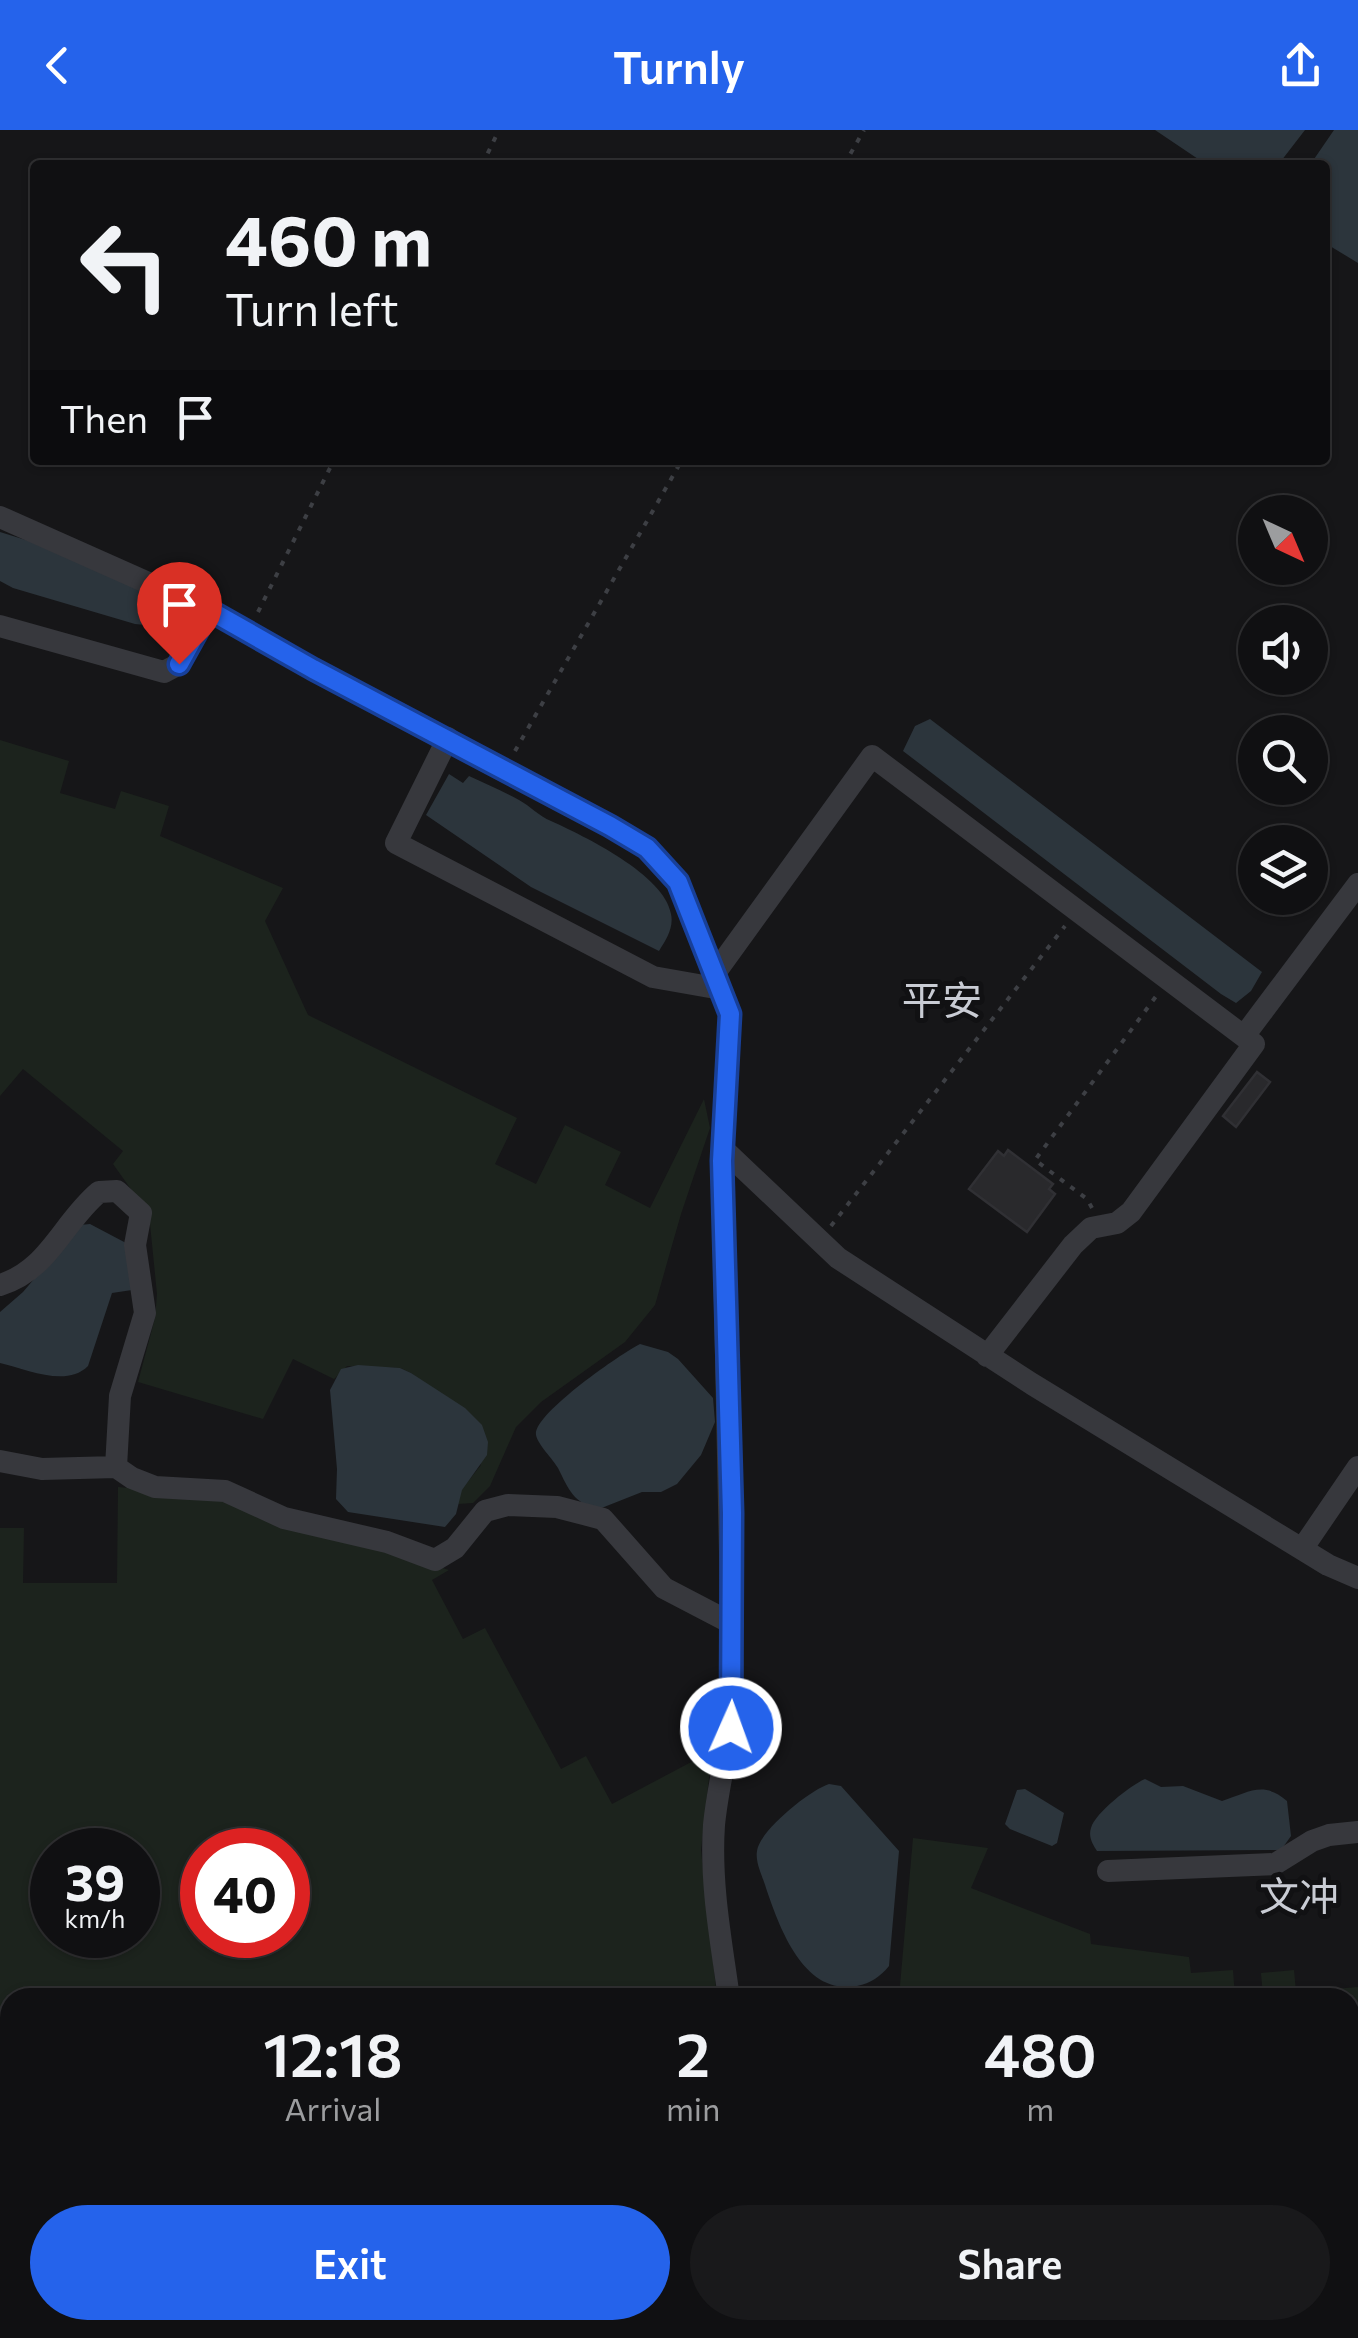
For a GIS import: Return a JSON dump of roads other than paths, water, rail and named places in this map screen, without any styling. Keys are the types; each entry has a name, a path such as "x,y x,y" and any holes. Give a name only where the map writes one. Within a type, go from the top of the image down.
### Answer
{"street":[{"path":"0,517 209,610 622,833 666,866 689,904 731,1028 722,1148 731,1728 720,1780 713,1868 728,1988"},
{"path":"0,626 164,672 179,664 209,610"},
{"path":"448,738 396,842 653,977 718,981"},
{"path":"718,981 872,756 1254,1044 1131,1212 1117,1223 1091,1228 1073,1245 987,1356"},
{"path":"1244,1036 1358,884"},
{"path":"722,1148 819,1243 987,1356 1302,1549 1358,1578"},
{"path":"0,1285 19,1280 33,1270 99,1192 117,1190 141,1214 135,1245 145,1314 120,1396 116,1467"},
{"path":"0,1461 42,1469 116,1467 155,1487 224,1492 284,1518 387,1542 434,1560 455,1548 480,1514 496,1506 557,1507 597,1516 664,1588 732,1624"},
{"path":"1302,1549 1358,1467"},
{"path":"1108,1872 1274,1864 1312,1841 1358,1832"}],"district":[{"name":"平安","path":"942,1001"},
{"name":"文冲","path":"1299,1897"}]}
